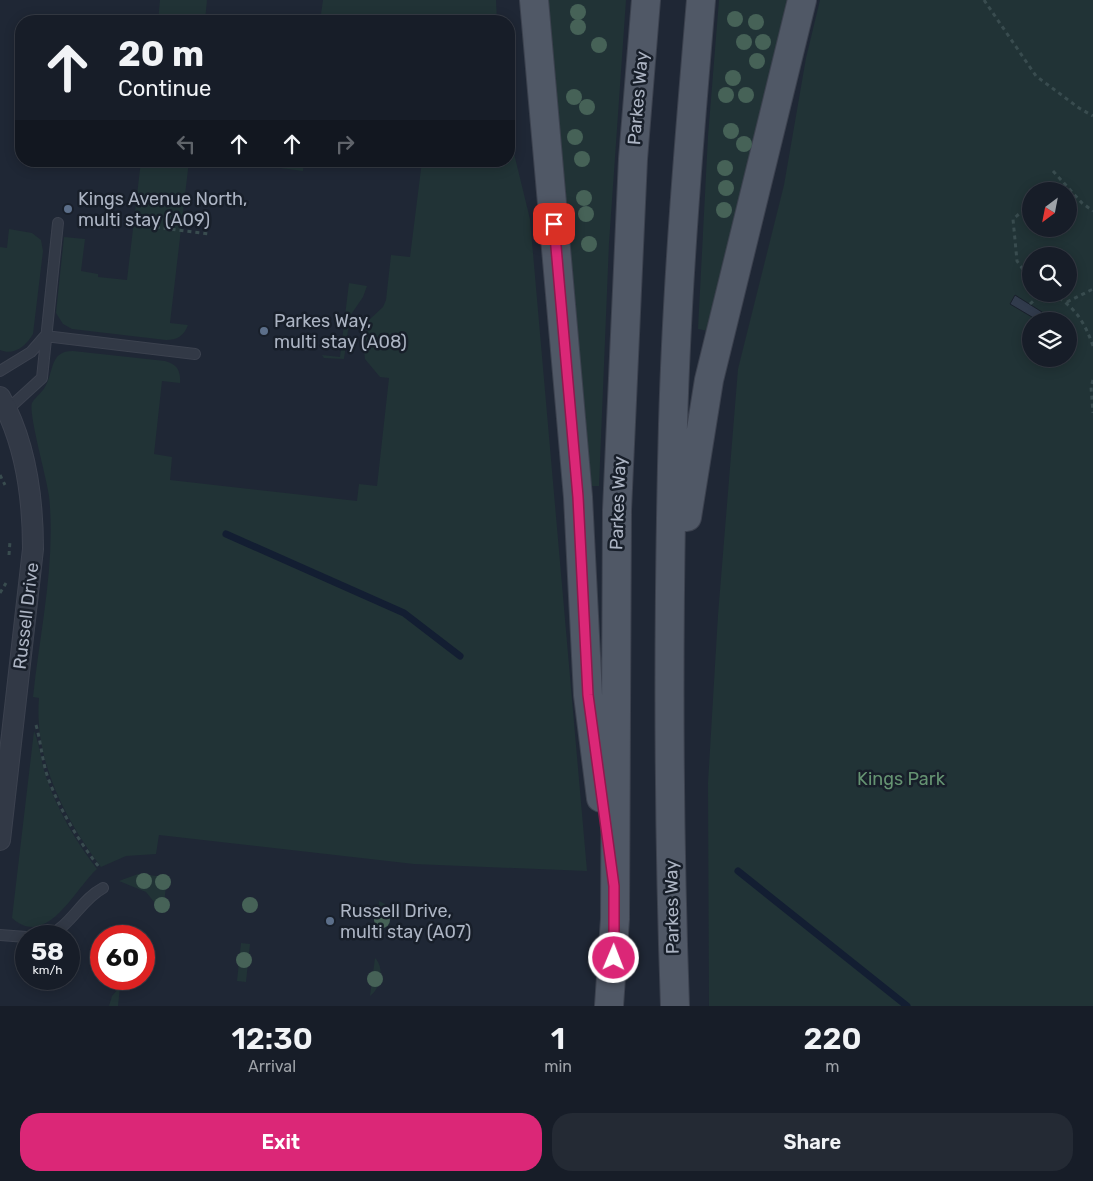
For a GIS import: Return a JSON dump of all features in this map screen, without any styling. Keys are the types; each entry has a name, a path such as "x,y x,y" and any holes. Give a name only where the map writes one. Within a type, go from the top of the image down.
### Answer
{"main road":[{"path":"520,0 539,45"},
{"path":"534,0 578,497 588,695 614,886"},
{"name":"Parkes Way","path":"609,1006 614,958 617,510 633,159 646,0"},
{"name":"Parkes Way","path":"675,1006 670,655 673,423 687,167 701,0"},
{"path":"670,655 693,472 706,394 802,0"}],"street":[{"name":"Russell Drive","path":"0,840 33,549 33,514 29,482 19,441 4,404"}],"lane":[{"path":"4,404 42,378 58,223"},
{"path":"46,336 195,354"},
{"path":"0,371 31,352 46,336"},
{"path":"64,925 88,898 103,888"},
{"path":"0,935 15,936"}],"path":[{"path":"984,0 1036,76 1093,116"},
{"path":"1053,171 1062,182"},
{"path":"1078,200 1093,211"},
{"path":"1022,212 1013,220 1017,261 1022,268"},
{"path":"116,222 209,234"},
{"path":"1077,297 1093,289"},
{"path":"1067,302 1086,325 1093,346"},
{"path":"1093,380 1090,387 1093,413"},
{"path":"0,475 6,487"},
{"path":"8,561 10,534"},
{"path":"0,593 8,579"},
{"path":"33,720 54,794 80,842 99,867"}],"green space":[{"path":"160,0 207,0 206,15 159,15"},
{"path":"323,0 496,0 497,15 321,15"},
{"path":"548,0 626,0 609,243 599,486 589,486"},
{"path":"719,0 790,0 708,331 698,329 708,136"},
{"name":"Kings Park","path":"820,0 1093,0 1093,1006 709,1006 708,783 718,615 738,369 784,185 806,58"},
{"path":"515,158 530,219 587,871 414,864 159,835 156,854 126,856 101,867 75,829 54,787 41,744 39,698 33,697 49,571 51,521 49,496 35,432 32,403 46,385 56,358 66,352 73,351 169,362 179,372 180,383 162,381 154,454 172,457 170,480 357,501 359,484 377,486 389,378 380,377 365,359 364,351 369,320 383,307 386,300 391,255 410,257 421,167 515,167"},
{"path":"140,167 188,167 170,323 188,325 180,337 166,340 72,329 63,324 56,313 64,237 85,239 81,271 98,274 98,277 127,280"},
{"path":"273,167 303,167 303,171"},
{"path":"9,229 32,233 41,240 43,251 33,334 19,349 5,352 0,350 0,247 7,248"},
{"path":"349,283 367,286 363,297 350,316 344,359 324,358 322,355 340,357"},
{"path":"34,731 46,777 61,813 97,869 60,912 49,921 39,925 23,925 12,918"},
{"path":"138,874 167,877 163,913 146,892 119,881"},
{"path":"379,901 385,904 387,918 383,931 376,937"},
{"path":"241,943 250,944 246,982 237,981"},
{"path":"375,958 381,972 377,988 370,996"},
{"path":"120,990 118,1006 109,1006 112,996"}],"building":[{"path":"1015,295 1022,299 1022,302 1026,302 1042,312 1024,312 1010,304"}],"waterway":[{"path":"226,534 404,613 460,656"},
{"path":"738,871 907,1006"}],"place":[{"name":"Kings Avenue North, multi stay (A09)","path":"68,209"},
{"name":"Parkes Way, multi stay (A08)","path":"264,331"},
{"name":"Russell Drive, multi stay (A07)","path":"330,921"}],"route":[{"path":"554,224 578,497 584,649 588,695 614,886 614,958"}]}
